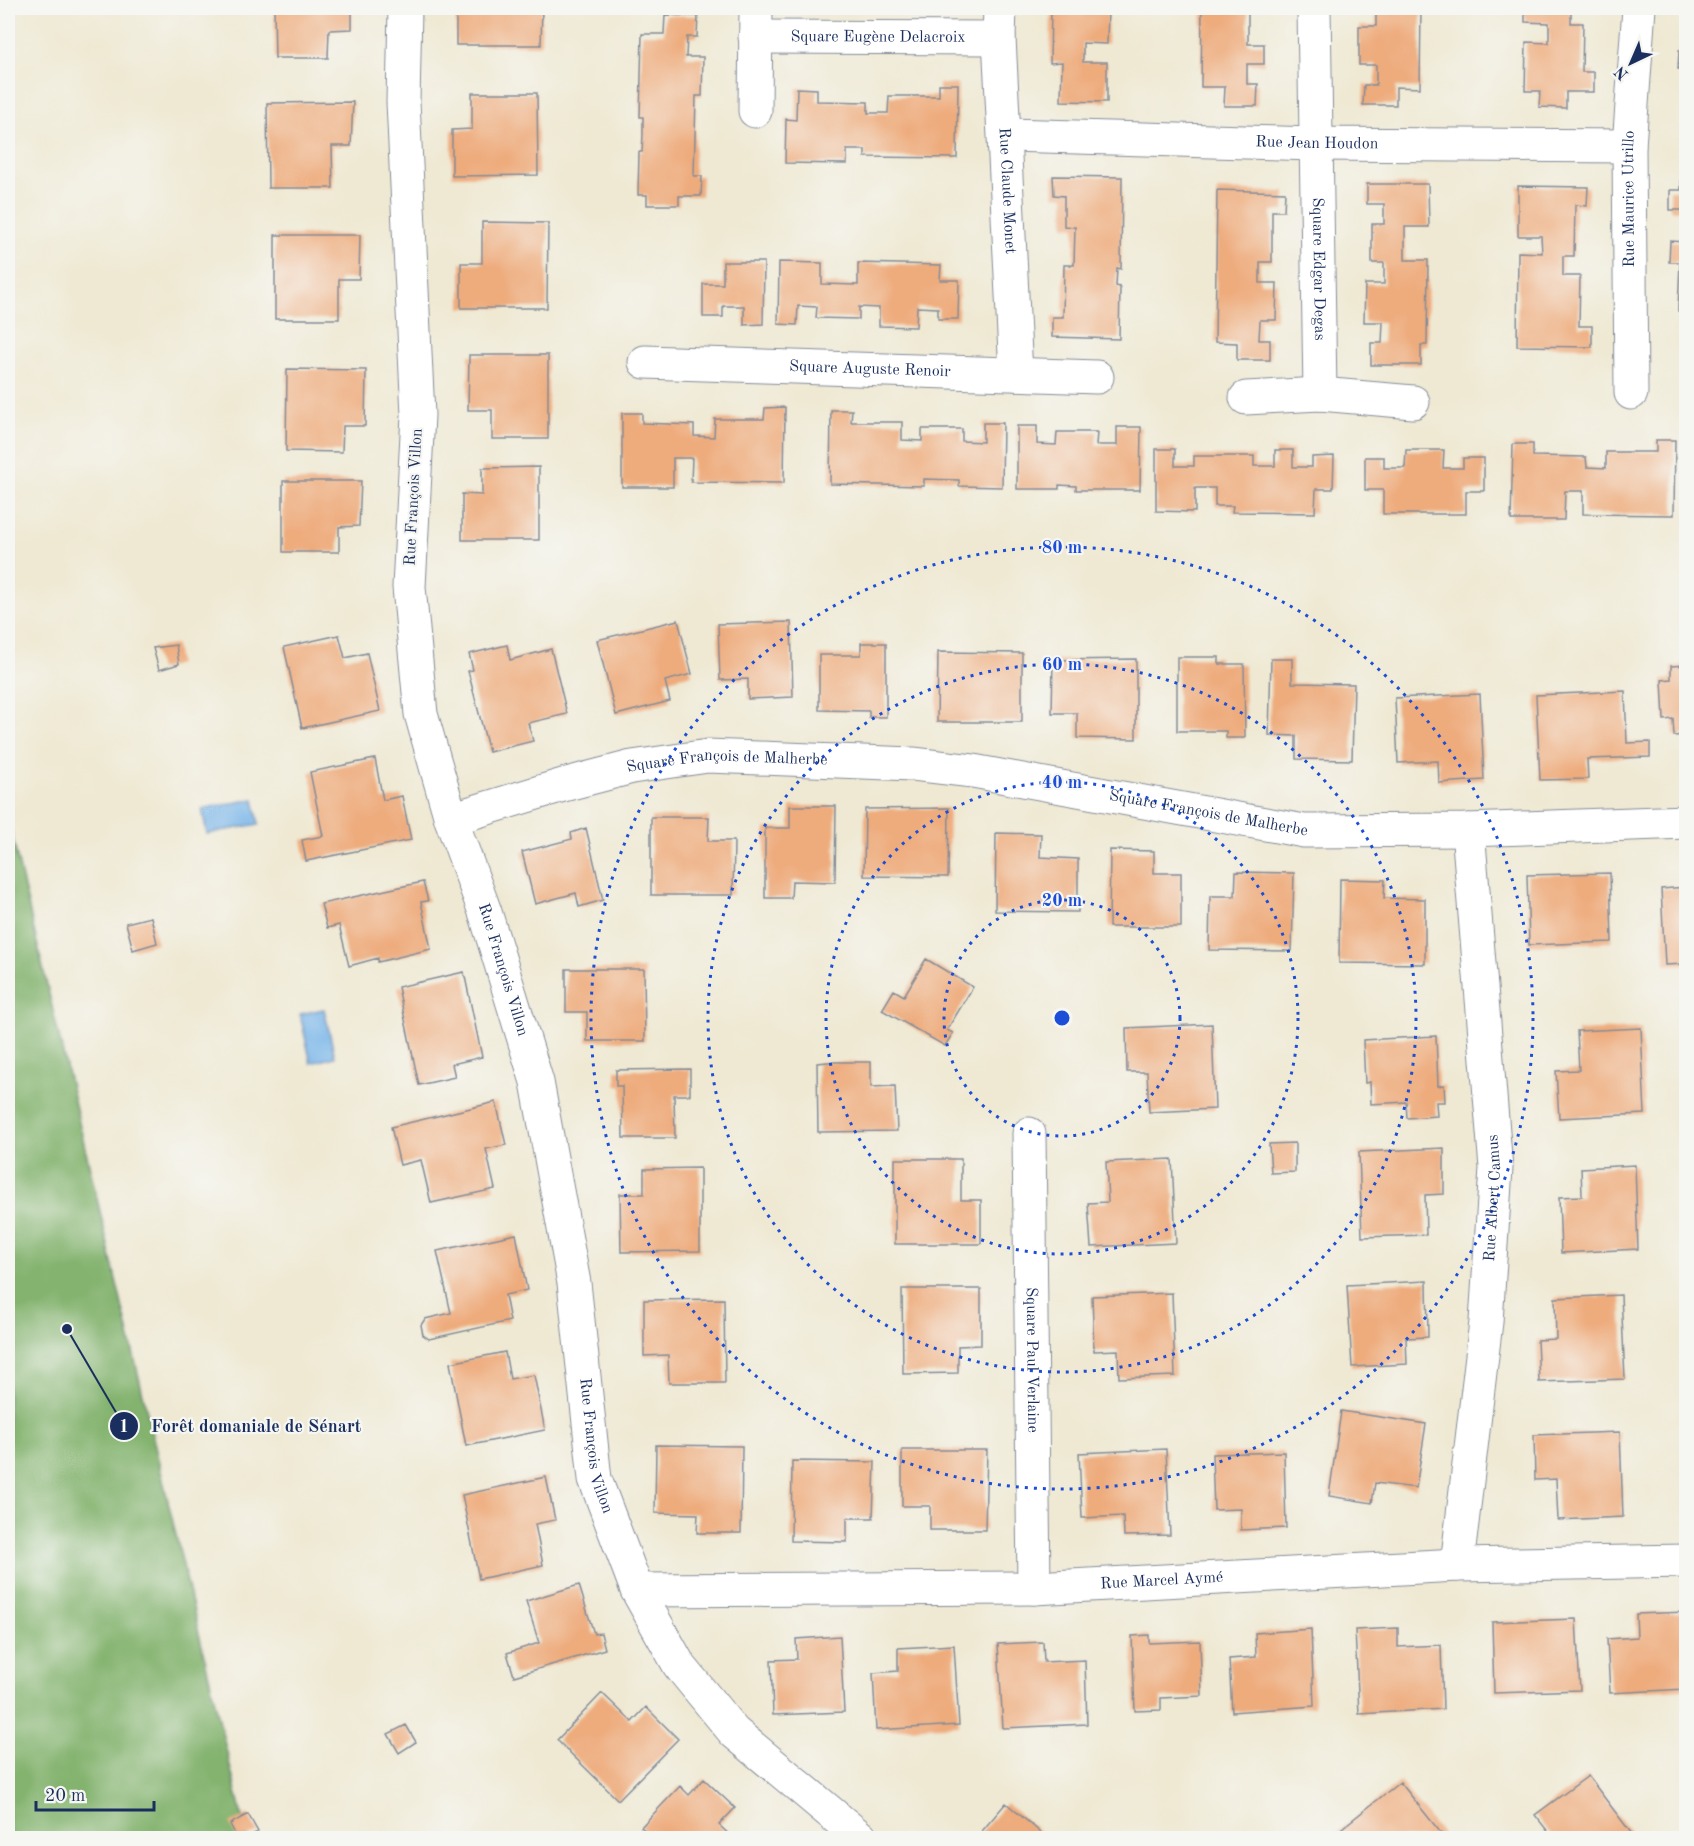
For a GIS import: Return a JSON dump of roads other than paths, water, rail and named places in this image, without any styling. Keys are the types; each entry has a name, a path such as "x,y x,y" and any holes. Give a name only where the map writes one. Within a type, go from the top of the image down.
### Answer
{"street":[{"name":"Rue François Villon","path":"405,8 403,102 418,415 409,587 421,714 451,819 485,912 537,1083 574,1283 595,1479 638,1590 679,1665 734,1732 861,1839"},
{"name":"Square Edgar Degas","path":"1314,8 1320,394"},
{"name":"Rue Maurice Utrillo","path":"1631,393 1629,146 1639,8"},
{"name":"Square Eugène Delacroix","path":"755,111 756,22 1000,23"},
{"name":"Rue Claude Monet","path":"1000,23 1016,374"},
{"name":"Rue Jean Houdon","path":"1005,135 1315,144 1629,146"},
{"name":"Square Auguste Renoir","path":"645,362 1096,377"},
{"path":"1246,398 1320,394 1413,402"},
{"name":"Square François de Malherbe","path":"451,819 632,767 708,756 923,765 973,771 1304,831 1468,830 1686,822"},
{"name":"Rue Albert Camus","path":"1457,1566 1486,1323 1496,1168 1468,830"},
{"name":"Square Paul Verlaine","path":"1029,1134 1034,1588"},
{"name":"Rue Marcel Aymé","path":"638,1590 1034,1588 1457,1566 1686,1561"}],"water":[{"path":"254,799 259,824 207,834 202,809"},
{"path":"324,1009 335,1057 311,1063 300,1014"}],"place":[{"name":"Forêt domaniale de Sénart","path":"67,1329"}]}
